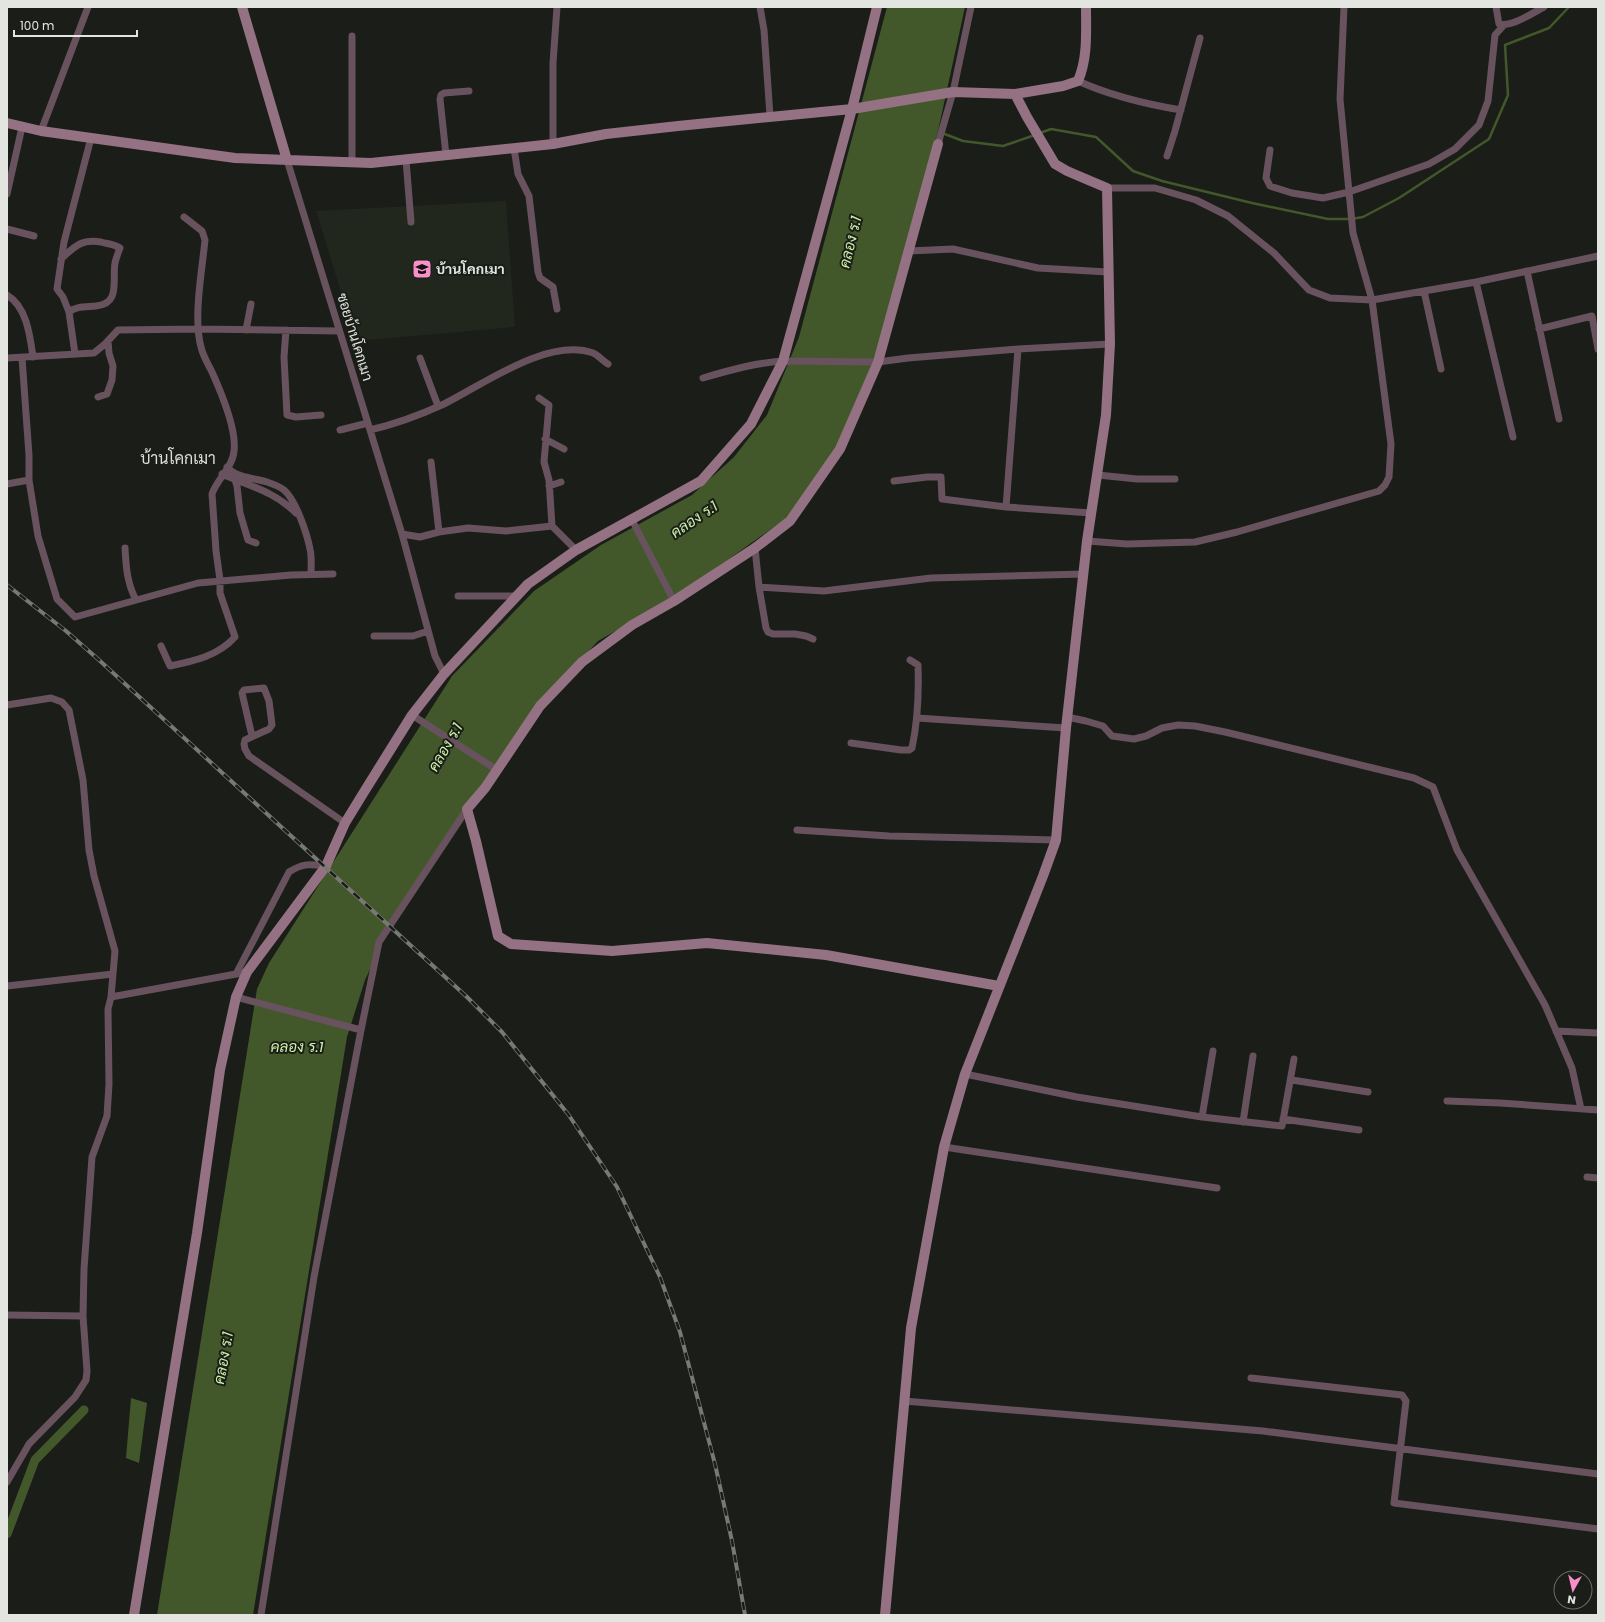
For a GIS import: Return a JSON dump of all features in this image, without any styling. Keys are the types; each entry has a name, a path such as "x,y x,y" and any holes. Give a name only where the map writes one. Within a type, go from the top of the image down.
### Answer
{"street":[{"path":"41,132 88,7"},
{"name":"ซอยบ้านโคกเมา","path":"242,7 338,331 402,534 435,656 444,674"},
{"path":"553,144 553,63 557,7"},
{"path":"760,7 764,30 770,116"},
{"path":"134,1615 197,1234 220,1070 236,997 247,972 326,866 345,823 444,674 528,584 576,550 701,480 751,424 783,361 852,109 877,7"},
{"path":"261,1615 314,1277 379,942 467,809 485,788 493,768 540,706 582,662 632,625 674,602 756,548 790,521 840,449 878,362 953,92 971,7"},
{"path":"1078,81 1083,69 1086,38 1086,7"},
{"path":"1087,541 1127,544 1195,542 1237,532 1379,491 1386,485 1389,477 1391,444 1372,300 1353,233 1340,100 1344,7"},
{"path":"1496,7 1499,24 1504,25"},
{"path":"1270,150 1266,178 1270,186 1292,193 1322,198 1349,192 1429,164 1455,149 1479,125 1488,101 1495,35 1504,25 1544,7"},
{"path":"352,36 352,162"},
{"path":"1167,156 1200,38"},
{"path":"7,123 41,132 235,158 371,163 553,144 606,134 770,116 852,109 953,92 1015,94 1063,86 1078,81 1095,89 1143,104 1181,110"},
{"path":"446,155 440,99 441,95 444,93 468,91"},
{"path":"1015,94 1055,164 1067,172 1107,188 1155,188 1196,200 1228,216 1274,253 1309,290 1330,298 1372,300 1476,282 1598,256"},
{"path":"7,194 22,127"},
{"path":"75,354 69,312 63,297 58,293 57,289 61,259 70,215 91,138"},
{"path":"514,148 518,174 528,196 538,272 540,278 553,287 557,309"},
{"path":"406,160 411,222"},
{"path":"885,1615 911,1328 944,1147 965,1074 1056,840 1067,718 1087,541 1106,415 1110,344 1107,188"},
{"path":"161,646 170,666 208,655 226,647 235,637 220,593 212,494 214,487 234,453 235,439 220,391 201,348 197,329 204,240 202,231 184,217"},
{"path":"7,229 34,236"},
{"path":"61,259 76,245 90,240 114,245 120,248 115,263 114,293 109,303 100,306 74,308 69,312"},
{"path":"908,250 953,249 1038,268 1108,272"},
{"path":"1527,271 1559,419"},
{"path":"1476,282 1513,437"},
{"path":"1424,291 1441,369"},
{"path":"7,295 13,299 25,320 30,334 33,357"},
{"path":"246,330 251,304"},
{"path":"1539,329 1592,316 1598,349"},
{"path":"7,358 94,352 108,341 118,330 197,329 338,331"},
{"path":"286,330 284,357 287,414 296,417 321,415"},
{"path":"98,397 107,394 112,380 113,366 109,353 108,341"},
{"path":"703,378 738,367 783,361 878,362 908,358 1018,349 1110,344"},
{"path":"1006,507 1018,349"},
{"path":"370,430 401,422 438,406 513,367 549,353 574,350 594,353 608,364"},
{"path":"22,358 29,455 29,480 38,536 57,599 75,617 198,583 220,580 333,574"},
{"path":"420,358 438,406"},
{"path":"539,398 549,405 544,462 549,486 552,526 576,550"},
{"path":"340,430 368,423"},
{"path":"545,439 564,449"},
{"path":"431,462 439,532"},
{"path":"227,467 233,473 268,482 286,491 299,516 310,549 311,574"},
{"path":"222,474 263,490 291,508 299,516"},
{"path":"1098,475 1137,479 1174,479"},
{"path":"894,480 941,477 942,499 1006,507 1091,513"},
{"path":"7,484 29,480"},
{"path":"235,480 238,486 240,513 248,540 256,543"},
{"path":"549,486 561,482"},
{"path":"632,520 674,602"},
{"path":"402,534 420,537 439,532 468,528 506,531 552,526"},
{"path":"125,548 126,573 131,590 136,600"},
{"path":"756,548 760,587 766,628 768,632 772,634 806,636 812,639"},
{"path":"760,587 824,591 931,578 1084,574"},
{"path":"458,596 517,596"},
{"path":"374,636 413,636 428,631"},
{"path":"851,743 901,750 909,750 912,748 917,718 919,690 918,665 910,660"},
{"path":"252,736 242,693 244,690 264,688 269,701 272,726 269,729 245,740 245,749 249,756 345,823"},
{"path":"7,705 51,698 62,702 69,710 83,780 91,863 115,951 111,997 108,1009 109,1084 107,1116 92,1157 84,1269 83,1316 87,1371 86,1380 75,1397 29,1444 7,1482"},
{"path":"416,718 493,768"},
{"path":"917,718 1066,728"},
{"path":"1067,718 1086,721 1102,726 1112,736 1134,739 1146,736 1162,728 1178,725 1195,726 1414,778 1433,787 1458,850 1545,1005 1572,1068 1581,1109"},
{"path":"467,809 498,936 511,944 612,951 707,943 826,955 999,986"},
{"path":"797,830 889,836 1056,840"},
{"path":"236,974 289,872 306,864 326,866"},
{"path":"111,997 247,972"},
{"path":"7,986 113,974"},
{"path":"236,997 361,1030"},
{"path":"1556,1031 1598,1033"},
{"path":"1202,1117 1212,1051"},
{"path":"1243,1122 1253,1056"},
{"path":"965,1074 1077,1098 1202,1117 1282,1126 1292,1080 1294,1059"},
{"path":"1292,1080 1368,1092"},
{"path":"1447,1101 1598,1110"},
{"path":"1284,1119 1359,1130"},
{"path":"944,1147 1217,1188"},
{"path":"1587,1177 1598,1178"},
{"path":"7,1315 83,1316"},
{"path":"1251,1378 1402,1395 1406,1401 1394,1503 1598,1529"},
{"path":"904,1401 1256,1431 1598,1474"}],"shaded area":[{"name":"บ้านโคกเมา","path":"506,201 515,327 356,341 316,211"}],"water":[{"name":"คลอง ร.1","path":"887,7 965,7 938,131 876,355 836,448 788,517 678,595 598,641 532,712 384,939 365,980 347,1037 253,1615 157,1615 257,989 269,963 452,676 534,591 601,545 692,495 734,457 767,415 799,337"},
{"path":"131,1398 147,1403 139,1463 126,1458"}],"waterway":[{"path":"1040,133 1051,129 1096,137 1133,171 1162,181 1252,203 1328,219 1351,219 1363,217 1399,198 1489,139 1508,95 1505,45 1549,28 1569,7"},
{"path":"942,133 963,141 1003,146 1035,135"},
{"path":"7,1534 35,1460 84,1410"}],"railway":[{"path":"7,585 66,631 99,660 467,997 502,1032 568,1114 617,1187 660,1277 680,1332 715,1464 732,1541 745,1615"}],"place":[{"name":"บ้านโคกเมา","path":"422,269"}],"district":[{"name":"บ้านโคกเมา","path":"178,458"}]}
